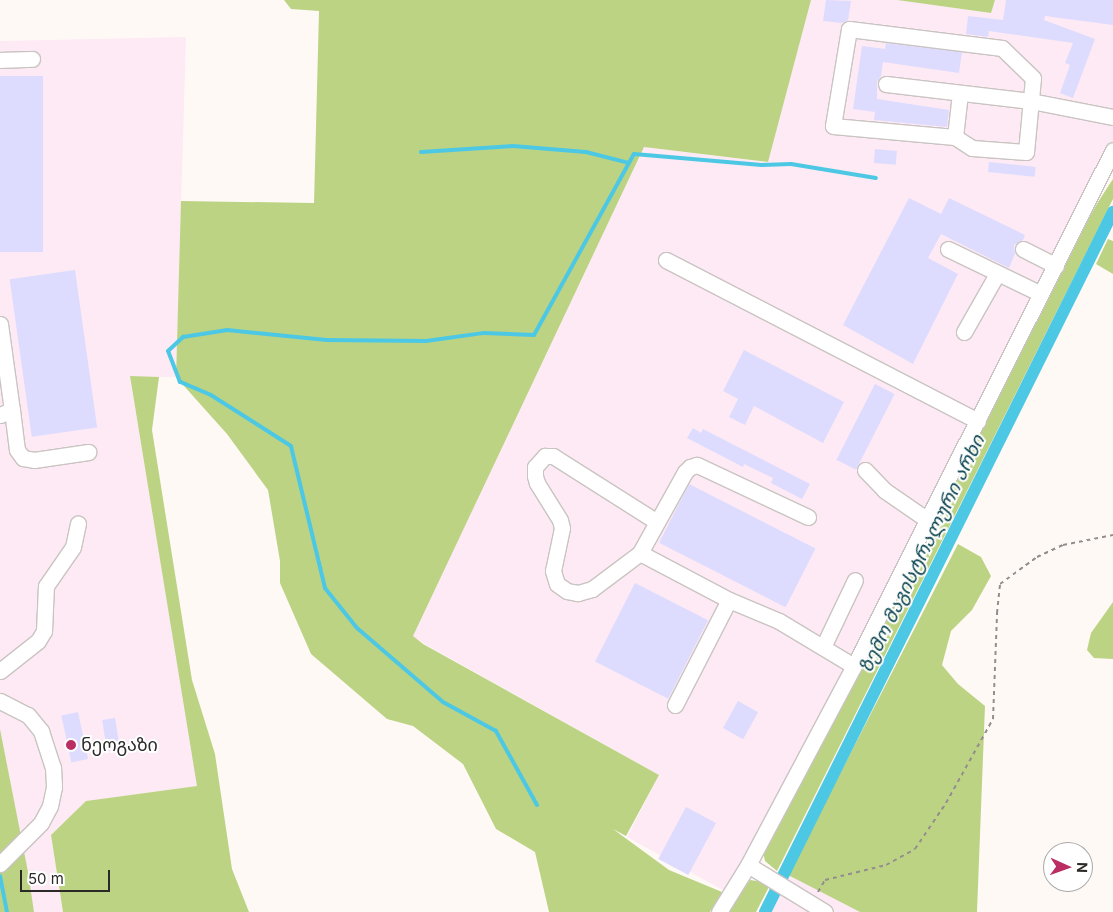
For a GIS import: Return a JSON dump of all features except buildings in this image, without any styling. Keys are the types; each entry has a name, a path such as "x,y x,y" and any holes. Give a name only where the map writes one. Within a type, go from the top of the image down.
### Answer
{"street":[{"path":"849,29 1002,48 1033,78 1026,152 972,148 955,137 833,126 849,29"},
{"path":"0,60 32,60"},
{"path":"886,84 1031,101 1113,118"},
{"path":"955,137 960,93"},
{"path":"719,912 754,868 1113,150"},
{"path":"948,249 1041,294"},
{"path":"1023,249 1056,266"},
{"path":"666,260 978,421"},
{"path":"964,332 997,274"},
{"path":"0,324 6,413 17,450 23,458 34,460 88,452"},
{"path":"657,522 553,456 545,456 535,467 534,476 560,520 562,528 553,571 557,584 567,591 578,593 592,589 640,554 685,472 690,467 697,465 808,517"},
{"path":"865,470 884,490 928,521"},
{"path":"0,671 38,641 44,631 46,586 73,547 78,524"},
{"path":"640,554 729,600 779,621 854,666"},
{"path":"822,647 855,580"},
{"path":"674,705 729,600"},
{"path":"0,701 28,715 41,731 53,767 54,787 50,806 41,823 0,864"},
{"path":"754,868 791,889 809,908 825,912"}],"path":[{"path":"809,908 826,880 886,865 915,849 946,803 993,719 1000,584 1037,557 1063,545 1113,536"}],"shaded area":[{"path":"811,0 897,0 991,13 995,0 1113,0 1113,150 730,894 627,837 659,775 412,637 644,147 767,162"},
{"path":"186,37 176,377 130,377 198,786 86,801 51,835 63,912 34,912 0,729 0,41"},
{"path":"788,875 860,912 769,912"}],"green space":[{"path":"284,0 811,0 768,162 644,147 413,636 423,644 659,775 626,836 613,829 669,870 722,892 710,912 549,912 535,852 496,829 463,764 413,726 387,719 311,654 280,583 280,561 268,490 227,434 176,377 181,201 314,203 319,11 291,9"},
{"path":"897,0 995,0 991,13"},
{"path":"1113,179 1113,199 777,871 765,861 763,852 868,658 1048,292 1098,202"},
{"path":"1108,239 1113,241 1113,274 1096,264"},
{"path":"130,376 159,377 152,430 192,680 215,754 232,869 249,912 63,912 51,835 86,801 197,786"},
{"path":"958,544 981,557 991,576 972,610 951,631 942,665 958,684 985,706 977,912 860,912 788,875"},
{"path":"1113,602 1113,659 1094,658 1087,650 1091,633"},
{"path":"0,729 28,872 34,912 0,912"},
{"path":"750,880 771,883 756,912 729,912"}],"waterway":[{"path":"421,152 513,146 586,152 629,163"},
{"path":"537,805 496,731 443,702 357,628 325,588 291,446 211,395 180,382 168,351 183,337 227,330 326,340 426,341 484,333 534,335 634,154 762,165 791,164 876,178"},
{"name":"ზემო მაგისტრალური არხი","path":"765,912 1113,212"},
{"path":"0,876 7,912"}],"place":[{"name":"ნეოგაზი","path":"71,745"}]}
